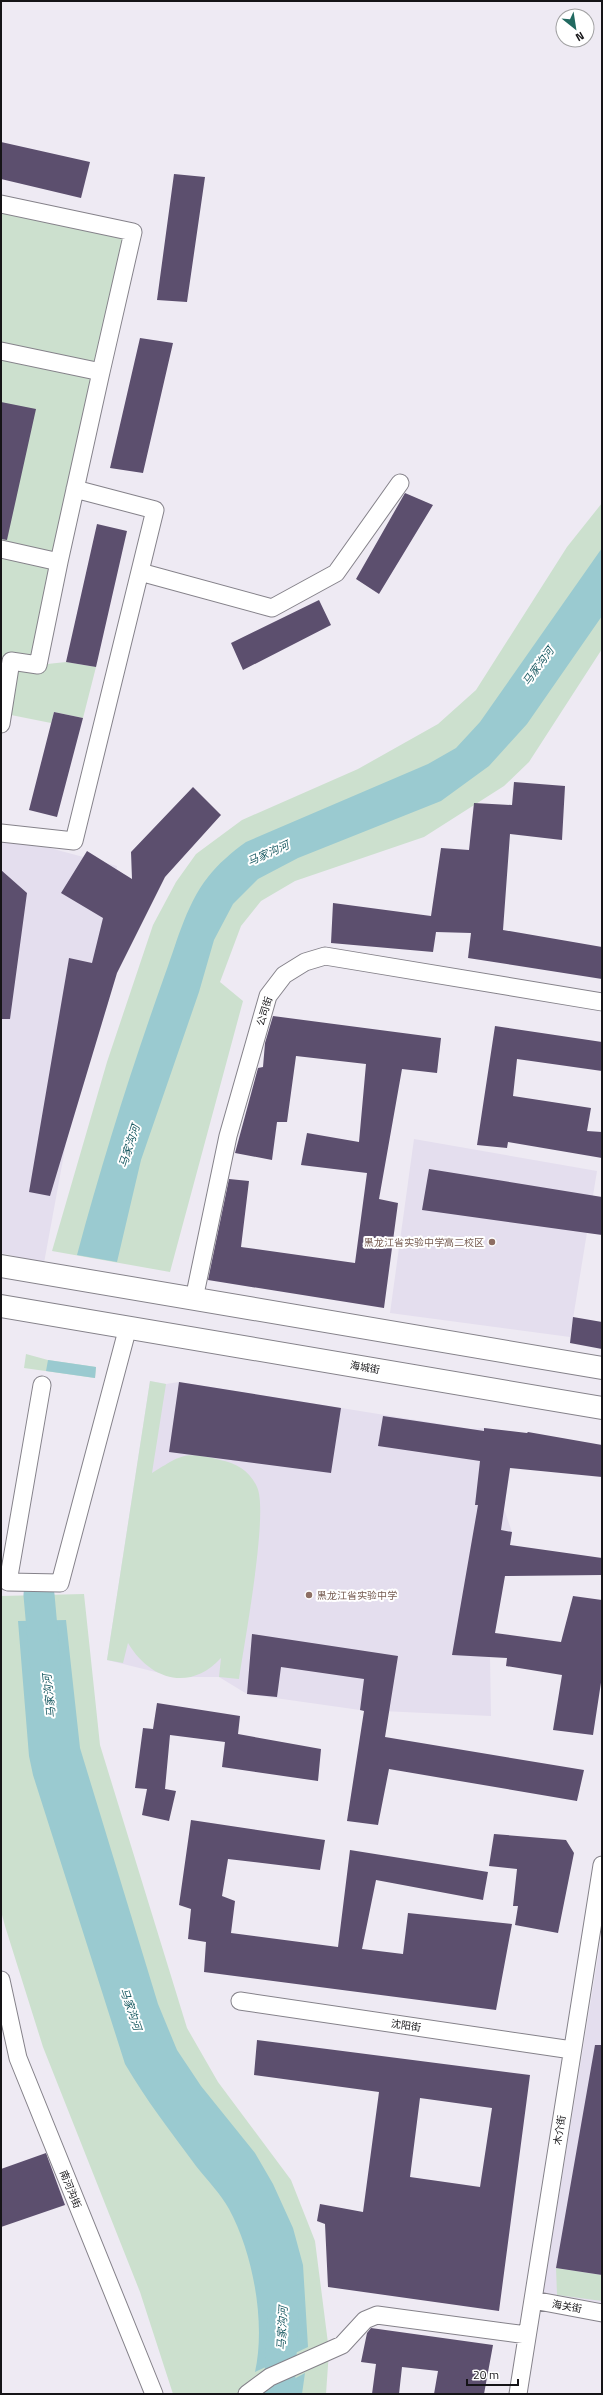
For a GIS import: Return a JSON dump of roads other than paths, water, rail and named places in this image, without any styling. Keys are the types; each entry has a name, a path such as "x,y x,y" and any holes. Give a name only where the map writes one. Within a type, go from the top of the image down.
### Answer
{"main road":[{"path":"1,1266 602,1368"},
{"name":"海城街","path":"1,1306 602,1408"}],"street":[{"path":"1,204 133,232 59,562 38,666 10,661 2,717"},
{"path":"1,351 101,372"},
{"path":"140,572 272,608 336,573 400,483"},
{"path":"1,833 74,842 155,510 75,489"},
{"path":"1,549 59,562"},
{"name":"公司街","path":"194,1299 228,1136 268,996 284,975 305,962 325,956 602,1002"},
{"path":"42,1385 5,1582 60,1583 128,1327"},
{"name":"木介街","path":"518,2394 572,2050 594,1960 602,1866"},
{"name":"南河沟街","path":"1,1980 18,2058 154,2394"},
{"name":"沈阳街","path":"240,2001 572,2050"},
{"name":"海关街","path":"533,2300 602,2312"},
{"path":"247,2394 270,2377 342,2345 365,2320 377,2315 527,2335"}],"water":[{"path":"602,548 602,616 527,724 489,766 441,801 298,858 258,879 233,904 214,940 199,992 141,1160 117,1262 77,1255 128,1082 151,1014 187,913 200,888 208,877 216,867 246,842 428,764 456,748 480,722"},
{"path":"48,1360 96,1367 95,1378 46,1371"},
{"path":"66,1620 80,1748 158,2004 177,2050 201,2086 255,2153 273,2184 293,2228 303,2265 308,2347 255,2372 258,2353 258,2310 251,2267 245,2246 226,2203 159,2116 125,2064 33,1775 29,1756 18,1621"},
{"path":"305,2373 302,2394 266,2394"}],"waterway":[{"name":"马家沟河","path":"39,1595 45,1662"},
{"name":"马家沟河","path":"279,2394 283,2316"}],"place":[{"name":"黑龙江省实验中学高二校区","path":"492,1242"},
{"name":"黑龙江省实验中学","path":"309,1595"}]}
